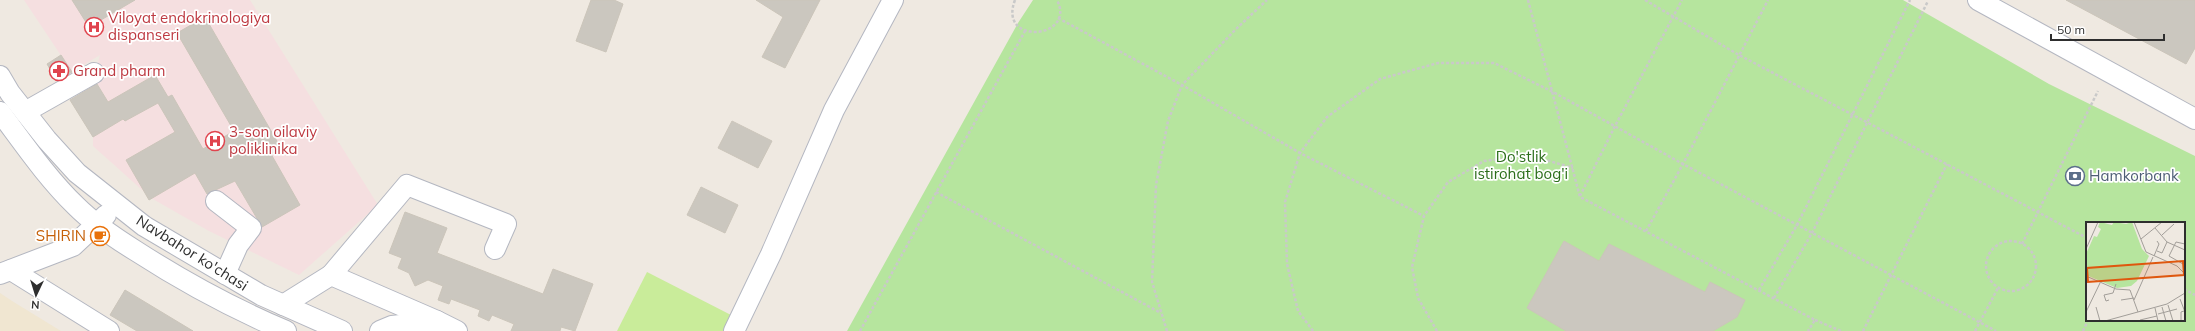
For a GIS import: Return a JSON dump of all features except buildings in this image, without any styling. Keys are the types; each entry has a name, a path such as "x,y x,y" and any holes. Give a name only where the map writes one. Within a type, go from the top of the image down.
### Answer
{"street":[{"path":"734,331 771,254 834,110 894,0"},
{"path":"1978,0 2195,119"},
{"path":"25,112 94,73"},
{"name":"Navbahor ko'chasi","path":"0,76 47,140 77,173 144,226 260,295 342,331"},
{"name":"Navbahor ko'chasi","path":"0,112 31,154 76,206 96,224 165,269 248,315 286,331"},
{"path":"283,305 331,275 407,185 506,224 495,249"},
{"path":"216,201 251,228 238,245 226,274"},
{"path":"6,272 73,246 118,205"},
{"path":"6,272 109,331"},
{"path":"331,275 457,331"},
{"path":"380,331 392,326 437,322"}],"path":[{"path":"1015,0 1012,13 1015,20 1025,31 1041,33 1048,30 1058,18 1060,11 1057,0"},
{"path":"1167,331 1152,282 1156,184 1168,121 1182,85 1236,29 1267,0"},
{"path":"1528,0 1580,196 1815,320 1841,331"},
{"path":"1645,0 1739,55 2086,237"},
{"path":"1580,196 1615,126 1682,0"},
{"path":"1646,231 1683,164 1768,0"},
{"path":"1759,290 1797,225 1910,0"},
{"path":"1774,298 1812,233 1928,1"},
{"path":"1058,18 1182,85 1300,152 1424,216"},
{"path":"860,331 1025,31"},
{"path":"1313,331 1298,311 1287,264 1286,202 1300,152 1328,117 1380,79 1438,63 1494,64 1553,92 1683,164 1996,331"},
{"path":"2022,244 2039,213 2098,91"},
{"path":"1437,331 1418,298 1412,267 1424,216 1448,182 1484,161 1529,155 1573,168"},
{"path":"1863,331 1947,164"},
{"path":"936,192 1162,313"},
{"path":"2012,241 2022,244 2032,253 2035,260 2033,276 2022,288 2006,291 1998,288 1987,275 1986,259 1990,251 2004,242 2012,241"},
{"path":"1975,331 1998,288"},
{"path":"2185,290 2195,295"},
{"path":"1808,331 1815,320"},
{"path":"2083,331 2088,321"}],"shaded area":[{"name":"3-son oilaviy poliklinika","path":"24,0 250,0 378,205 299,275 209,231 151,198 93,146 93,137 119,121 94,78 100,55 72,72"},
{"path":"0,293 12,301 61,331 0,331"}],"green space":[{"name":"Do'stlik istirohat bog'i","path":"1033,0 1903,0 2049,84 2195,156 2195,331 847,331 1018,23"},
{"path":"647,272 731,315 723,331 617,331"}],"place":[{"name":"Viloyat endokrinologiya dispanseri","path":"94,27"},
{"name":"Grand pharm","path":"59,71"},
{"name":"3-son oilaviy poliklinika","path":"215,141"},
{"name":"Hamkorbank","path":"2075,176"},
{"name":"SHIRIN","path":"100,236"}]}
